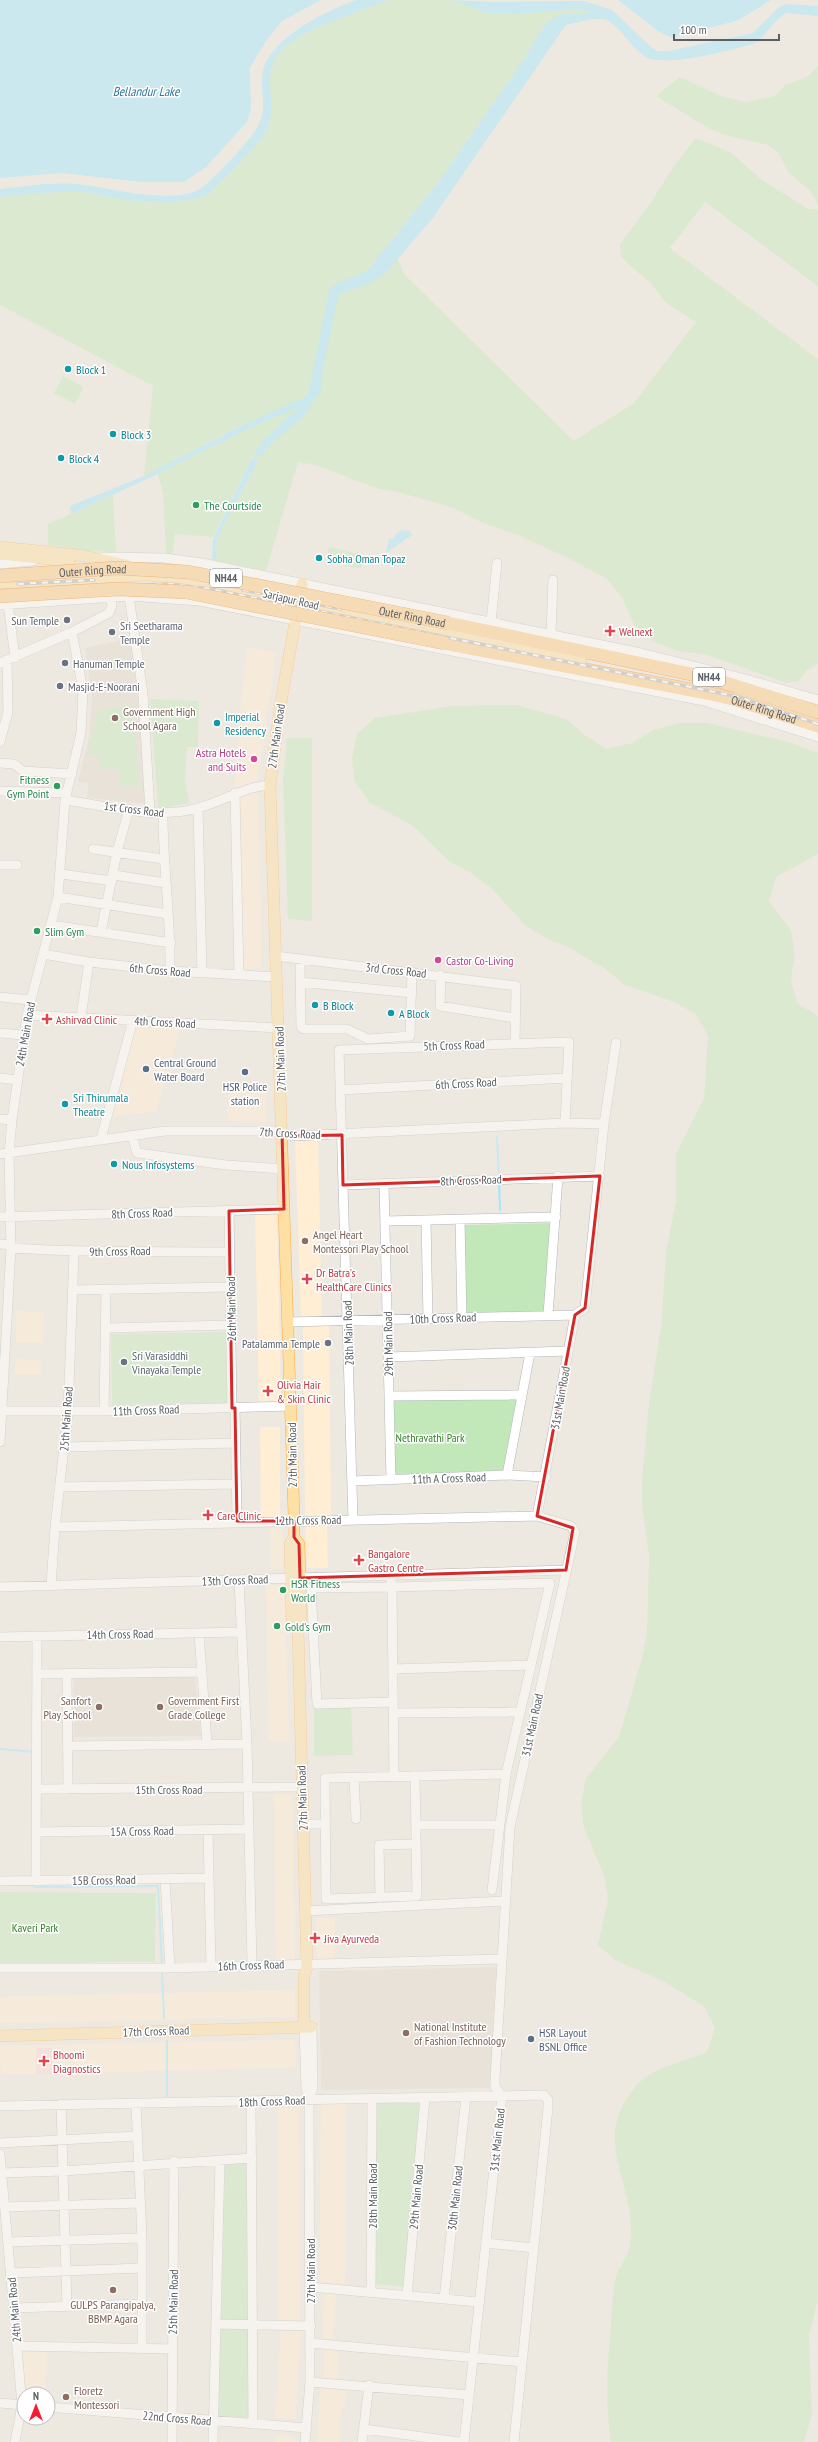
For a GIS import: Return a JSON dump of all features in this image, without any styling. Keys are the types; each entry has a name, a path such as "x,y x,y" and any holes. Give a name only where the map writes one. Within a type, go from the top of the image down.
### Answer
{"highway":[{"name":"Outer Ring Road","path":"0,576 117,568 188,572 321,597 710,678 818,712"},
{"name":"Outer Ring Road","path":"3,601 118,589 186,592 707,693 818,726"},
{"path":"581,660 597,655"}],"main road":[{"name":"Sarjapur Road","path":"0,547 85,556 131,566 148,575 198,580 581,660"},
{"path":"0,554 84,564 89,567 94,580 96,598"},
{"name":"Outer Ring Road","path":"0,583 94,580 148,575"},
{"path":"94,580 148,582 300,602"},
{"name":"27th Main Road","path":"302,584 300,602 280,707 270,785 291,1406 294,1537 290,1544 295,1578 292,1623 298,1629 307,1965 304,1974 308,2027"},
{"name":"17th Cross Road","path":"0,2036 308,2027"}],"street":[{"path":"0,564 85,556 164,558 202,563 551,633 742,678 818,700"},
{"path":"491,622 497,563"},
{"path":"551,633 553,580"},
{"path":"129,596 143,694 150,812"},
{"path":"0,742 8,712 4,705 7,661 3,601 111,598 129,596 199,601 704,701 818,737"},
{"path":"7,661 72,632 109,613 112,605 111,598"},
{"name":"24th Main Road","path":"0,1442 12,1218 5,1153 12,1120 23,1035 30,1000 52,924 58,897 66,796 81,733 83,690 72,632"},
{"path":"0,763 14,764 23,771 72,774"},
{"name":"1st Cross Road","path":"0,791 66,796 163,815 198,808 235,793 270,785"},
{"path":"235,793 238,974"},
{"path":"198,808 202,973"},
{"path":"101,932 117,852 129,809"},
{"path":"163,815 163,859 171,943 170,972"},
{"path":"93,849 163,859"},
{"path":"0,865 17,865"},
{"path":"61,874 166,883"},
{"path":"58,897 168,914"},
{"path":"52,924 171,943"},
{"name":"6th Cross Road","path":"43,954 89,962 170,972 277,977"},
{"name":"3rd Cross Road","path":"276,956 300,960 441,975 516,986 516,1018"},
{"path":"300,960 302,1028 347,1029 368,1039 410,1036 412,972"},
{"path":"81,1017 89,962"},
{"path":"441,975 440,1006 516,1018 515,1043"},
{"path":"300,982 412,993"},
{"path":"0,997 30,1000"},
{"name":"4th Cross Road","path":"27,1015 279,1028"},
{"path":"101,1138 132,1020"},
{"path":"0,1033 23,1035"},
{"name":"5th Cross Road","path":"339,1050 569,1042 567,1078"},
{"name":"31st Main Road","path":"464,2442 478,2302 502,2096 495,2087 501,1958 510,1827 574,1528 537,1516 546,1477 575,1314 585,1308 600,1176 604,1124 616,1043"},
{"name":"28th Main Road","path":"339,1050 353,1520"},
{"path":"0,1078 17,1080"},
{"path":"565,1123 567,1078"},
{"name":"6th Cross Road","path":"340,1090 567,1078"},
{"path":"0,1119 12,1120"},
{"name":"7th Cross Road","path":"5,1153 101,1138 165,1131 282,1132 293,1136 342,1135 565,1123 604,1124"},
{"path":"132,1135 137,1153 206,1163 283,1169"},
{"path":"548,1315 558,1176"},
{"name":"8th Cross Road","path":"343,1185 558,1176 600,1176"},
{"name":"29th Main Road","path":"384,1184 391,1480"},
{"name":"8th Cross Road","path":"0,1217 12,1218 284,1209"},
{"name":"26th Main Road","path":"229,1211 237,1522"},
{"path":"385,1221 556,1217"},
{"path":"460,1220 462,1318"},
{"path":"426,1221 428,1319"},
{"name":"9th Cross Road","path":"0,1244 74,1252 145,1250 230,1252"},
{"name":"25th Main Road","path":"51,1585 55,1527 68,1412 74,1252"},
{"path":"72,1290 230,1287"},
{"path":"104,1411 106,1290"},
{"name":"10th Cross Road","path":"288,1322 575,1314"},
{"path":"106,1328 231,1325"},
{"path":"388,1357 568,1352"},
{"path":"507,1475 530,1353"},
{"path":"389,1396 522,1395"},
{"name":"11th Cross Road","path":"1,1411 68,1412 291,1406"},
{"path":"65,1447 235,1443"},
{"name":"11th A Cross Road","path":"352,1481 507,1475 546,1477"},
{"path":"59,1487 236,1484"},
{"name":"12th Cross Road","path":"55,1527 537,1516"},
{"name":"13th Cross Road","path":"0,1587 566,1570"},
{"path":"391,1575 394,1777"},
{"path":"239,1580 247,1744 252,1966"},
{"path":"393,1702 317,1704 311,1588 550,1583 506,1774 492,1890"},
{"name":"14th Cross Road","path":"0,1637 241,1632"},
{"path":"199,1633 207,1744"},
{"path":"36,1881 37,1636"},
{"path":"393,1669 531,1665"},
{"path":"37,1674 201,1672"},
{"path":"67,1673 68,1789"},
{"path":"394,1713 520,1712"},
{"path":"68,1746 247,1744"},
{"path":"415,1776 417,1896 326,1899 325,1778 354,1778 415,1776 506,1774"},
{"path":"354,1778 356,1819"},
{"name":"15th Cross Road","path":"36,1789 302,1787"},
{"path":"303,1824 325,1824"},
{"path":"416,1825 500,1825"},
{"name":"15A Cross Road","path":"36,1832 249,1829"},
{"path":"208,1830 211,1967"},
{"path":"380,1898 379,1845 416,1844"},
{"name":"15B Cross Road","path":"0,1881 209,1878"},
{"path":"165,1879 165,1968"},
{"path":"305,1911 505,1901"},
{"name":"16th Cross Road","path":"0,1968 165,1968 307,1965 501,1958"},
{"name":"27th Main Road","path":"305,2442 310,2382 311,2326 309,2099 313,2088 308,2027"},
{"name":"18th Cross Road","path":"0,2106 544,2095 548,2100 548,2108 534,2248"},
{"name":"30th Main Road","path":"444,2299 466,2097"},
{"name":"29th Main Road","path":"407,2296 425,2098"},
{"name":"28th Main Road","path":"371,2293 372,2099"},
{"path":"251,2102 254,2324 253,2424"},
{"path":"61,2104 67,2306"},
{"path":"136,2104 142,2238 142,2348"},
{"path":"0,2143 137,2136"},
{"name":"24th Main Road","path":"0,2154 5,2206 3,2218 8,2242 21,2386"},
{"path":"1,2171 63,2171 138,2164 252,2158"},
{"path":"214,2442 220,2160"},
{"name":"25th Main Road","path":"172,2442 174,2162"},
{"path":"5,2206 140,2203"},
{"path":"8,2242 142,2238"},
{"path":"486,2243 534,2248 514,2442"},
{"path":"11,2273 142,2268"},
{"path":"310,2287 478,2302"},
{"path":"13,2308 143,2304"},
{"path":"217,2324 311,2326"},
{"path":"310,2343 522,2362"},
{"path":"17,2346 172,2349"},
{"path":"310,2382 369,2385 469,2395"},
{"path":"362,2442 369,2385"},
{"path":"0,2403 16,2404"},
{"name":"22nd Cross Road","path":"56,2408 307,2428"},
{"name":"24th Main Road","path":"15,2442 18,2426"},
{"path":"364,2430 459,2442"}],"highlighted area":[{"path":"282,1132 293,1136 342,1135 343,1185 600,1176 585,1308 575,1315 537,1516 573,1528 566,1570 300,1578 299,1544 294,1537 294,1521 237,1521 235,1408 232,1408 229,1211 284,1209"}],"shaded area":[{"name":"Government High School Agara","path":"131,638 137,688 146,804 87,798 88,783 78,782 89,738 92,698 85,648"},
{"path":"246,648 276,652 258,780 234,787"},
{"path":"258,792 262,967 241,971 238,795"},
{"name":"Central Ground Water Board","path":"136,1025 180,1028 156,1111 111,1117"},
{"path":"228,1084 266,1085 267,1122 228,1121"},
{"path":"318,1140 322,1317 301,1318 295,1141"},
{"path":"277,1213 281,1402 259,1403 255,1214"},
{"path":"17,1311 44,1312 43,1343 16,1343"},
{"path":"303,1325 329,1325 331,1516 305,1516"},
{"path":"16,1359 41,1361 41,1375 15,1375"},
{"path":"260,1427 280,1427 280,1517 261,1518"},
{"path":"305,1525 327,1525 328,1568 307,1568"},
{"path":"270,1528 282,1528 283,1568 271,1569"},
{"path":"284,1585 289,1741 269,1742 266,1586"},
{"name":"Government First Grade College","path":"195,1677 201,1736 74,1737 74,1678"},
{"path":"274,1794 292,1794 295,1959 276,1960"},
{"path":"316,1918 335,1918 335,1960 317,1960"},
{"name":"National Institute of Fashion Technology","path":"496,1967 490,2088 321,2090 319,1971"},
{"path":"295,1990 295,2017 0,2023 0,1997"},
{"path":"295,2040 296,2067 2,2075 0,2062 0,2046"},
{"name":"Bhoomi Diagnostics","path":"36,2048 52,2048 52,2074 36,2074"},
{"path":"321,2104 346,2104 345,2284 320,2282"},
{"path":"277,2108 299,2108 300,2322 278,2322"},
{"path":"324,2293 336,2294 333,2339 323,2339"},
{"path":"281,2329 301,2331 295,2419 275,2418"},
{"path":"324,2348 338,2349 337,2379 324,2378"},
{"path":"20,2352 47,2353 45,2386 24,2386"},
{"path":"321,2387 346,2388 344,2409 341,2409 339,2442 317,2442"},
{"path":"277,2435 295,2437 295,2442 276,2442"}],"green space":[{"path":"388,0 453,0 487,13 520,14 581,9 594,15 567,13 544,26 528,53 440,180 391,241 404,274 574,441 633,404 696,322 666,303 650,282 630,266 621,256 620,244 651,202 676,163 696,138 730,152 761,179 808,209 818,210 818,286 705,202 670,248 818,359 818,664 806,671 799,681 787,683 704,654 677,651 654,642 634,625 623,599 607,579 568,558 518,535 485,524 451,507 398,492 379,489 315,465 298,462 266,571 216,561 217,538 258,461 252,458 213,537 175,534 172,555 166,554 163,493 158,474 244,430 238,427 144,476 153,386 0,305 0,197 80,192 129,200 178,202 201,197 210,193 249,153 267,130 271,110 271,70 281,51 290,43 316,29"},
{"path":"818,66 818,204 808,189 789,173 778,152 768,145 728,136 708,128 656,96 680,77 721,96 746,102 775,96 784,86 808,76"},
{"path":"63,376 84,387 75,404 54,393"},
{"path":"113,495 116,552 86,551 48,545 48,524"},
{"path":"329,547 364,555 361,569 326,561"},
{"path":"150,699 199,701 198,747 187,747 185,779 189,803 158,809"},
{"path":"133,705 139,787 120,785 120,770 99,768 100,757 88,755 98,710"},
{"path":"516,705 566,719 586,736 606,749 632,743 653,730 679,723 707,723 789,742 818,753 818,854 776,877 769,901 791,930 795,955 791,979 797,1003 818,1016 818,2300 809,2335 812,2414 804,2442 611,2442 607,2384 613,2295 617,2274 628,2252 631,2231 630,2212 616,2151 615,2136 617,2120 623,2105 631,2092 648,2075 670,2065 707,2052 715,2028 704,2006 661,1980 617,1961 598,1945 608,1900 604,1876 584,1828 581,1804 586,1778 619,1737 642,1658 647,1631 649,1557 642,1505 642,1480 649,1402 661,1328 666,1251 676,1201 676,1153 704,1097 708,1036 696,1014 674,1002 625,985 605,969 570,948 548,939 526,926 492,889 471,873 449,861 413,826 369,802 355,782 352,758 357,734 375,718 452,706"},
{"path":"287,738 312,738 312,921 288,919 283,781"},
{"path":"553,1223 544,1311 465,1314 463,1225"},
{"path":"226,1332 227,1403 112,1405 111,1334"},
{"name":"Nethravathi Park","path":"517,1399 505,1470 394,1476 393,1400"},
{"path":"351,1707 353,1755 314,1756 314,1708"},
{"name":"Kaveri Park","path":"0,1892 156,1893 155,1962 0,1963"},
{"path":"376,2103 420,2103 404,2287 375,2284"},
{"path":"246,2161 249,2320 221,2320 225,2163"},
{"path":"220,2328 251,2328 250,2418 218,2416"}],"water":[{"name":"Bellandur Lake","path":"0,0 321,0 282,21 266,41 250,68 251,108 247,122 206,167 184,182 142,182 62,173 0,178"},
{"path":"356,0 388,0 316,29 290,43 281,51 271,70 271,110 267,130 249,153 210,193 201,197 178,202 129,200 80,192 0,197 0,189 53,184 84,185 157,196 186,194 198,190 212,179 231,160 249,139 259,124 263,110 262,73 266,62 274,51 283,41 306,24 331,10"},
{"path":"453,0 492,2 584,1 612,10 657,51 669,51 753,33 779,7 786,4 818,6 818,16 787,13 777,20 758,41 753,44 688,59 674,60 651,59 644,56 614,25 602,19 593,19 566,25 432,219 385,274 369,284 339,294 323,367 321,390 303,417 273,442 261,456 255,453 264,439 299,407 250,428 158,474 71,514 70,506 144,476 239,427 305,397 309,392 329,291 334,285 368,270 440,180 528,53 544,26 554,18 567,13 592,14 581,9 520,14 487,13"},
{"path":"618,0 771,0 739,20 672,38 658,31"},
{"path":"252,458 258,461 217,538 216,561 212,560 213,539"},
{"path":"402,530 410,531 412,535 386,553 389,539 394,539 395,535"}],"waterway":[{"path":"254,460 258,452"},
{"path":"497,1137 499,1177"},
{"path":"499,1181 500,1210"},
{"path":"0,1749 35,1752"},
{"path":"34,1887 158,1886 162,1965"},
{"path":"162,1971 164,2018"},
{"path":"167,2041 167,2096"}],"railway":[{"path":"18,584 94,580"},
{"path":"0,591 171,584 211,589 739,697 818,724"},
{"path":"243,590 341,609"}],"place":[{"name":"Block 1","path":"68,369"},
{"name":"Block 3","path":"113,434"},
{"name":"Block 4","path":"61,458"},
{"name":"The Courtside","path":"196,505"},
{"name":"Sobha Oman Topaz","path":"319,558"},
{"name":"Sun Temple","path":"67,620"},
{"name":"Welnext","path":"610,631"},
{"name":"Sri Seetharama Temple","path":"112,632"},
{"name":"Hanuman Temple","path":"65,663"},
{"name":"Masjid-E-Noorani","path":"60,686"},
{"name":"Government High School Agara","path":"115,718"},
{"name":"Imperial Residency","path":"217,723"},
{"name":"Astra Hotels and Suits","path":"254,759"},
{"name":"Fitness Gym Point","path":"57,786"},
{"name":"Slim Gym","path":"37,931"},
{"name":"Castor Co-Living","path":"438,960"},
{"name":"B Block","path":"315,1005"},
{"name":"A Block","path":"391,1013"},
{"name":"Ashirvad Clinic","path":"47,1019"},
{"name":"Central Ground Water Board","path":"146,1069"},
{"name":"HSR Police station","path":"245,1072"},
{"name":"Sri Thirumala Theatre","path":"65,1104"},
{"name":"Nous Infosystems","path":"114,1164"},
{"name":"Angel Heart Montessori Play School","path":"305,1241"},
{"name":"Dr Batra's HealthCare Clinics","path":"307,1279"},
{"name":"Patalamma Temple","path":"328,1343"},
{"name":"Sri Varasiddhi Vinayaka Temple","path":"124,1362"},
{"name":"Olivia Hair & Skin Clinic","path":"268,1391"},
{"name":"Care Clinic","path":"208,1515"},
{"name":"Bangalore Gastro Centre","path":"359,1560"},
{"name":"HSR Fitness World","path":"283,1590"},
{"name":"Gold's Gym","path":"277,1626"},
{"name":"Sanfort Play School","path":"99,1707"},
{"name":"Government First Grade College","path":"160,1707"},
{"name":"Jiva Ayurveda","path":"315,1938"},
{"name":"National Institute of Fashion Technology","path":"406,2033"},
{"name":"HSR Layout BSNL Office","path":"531,2039"},
{"name":"Bhoomi Diagnostics","path":"44,2061"},
{"name":"GULPS Parangipalya, BBMP Agara","path":"113,2290"},
{"name":"Floretz Montessori","path":"66,2397"}]}
